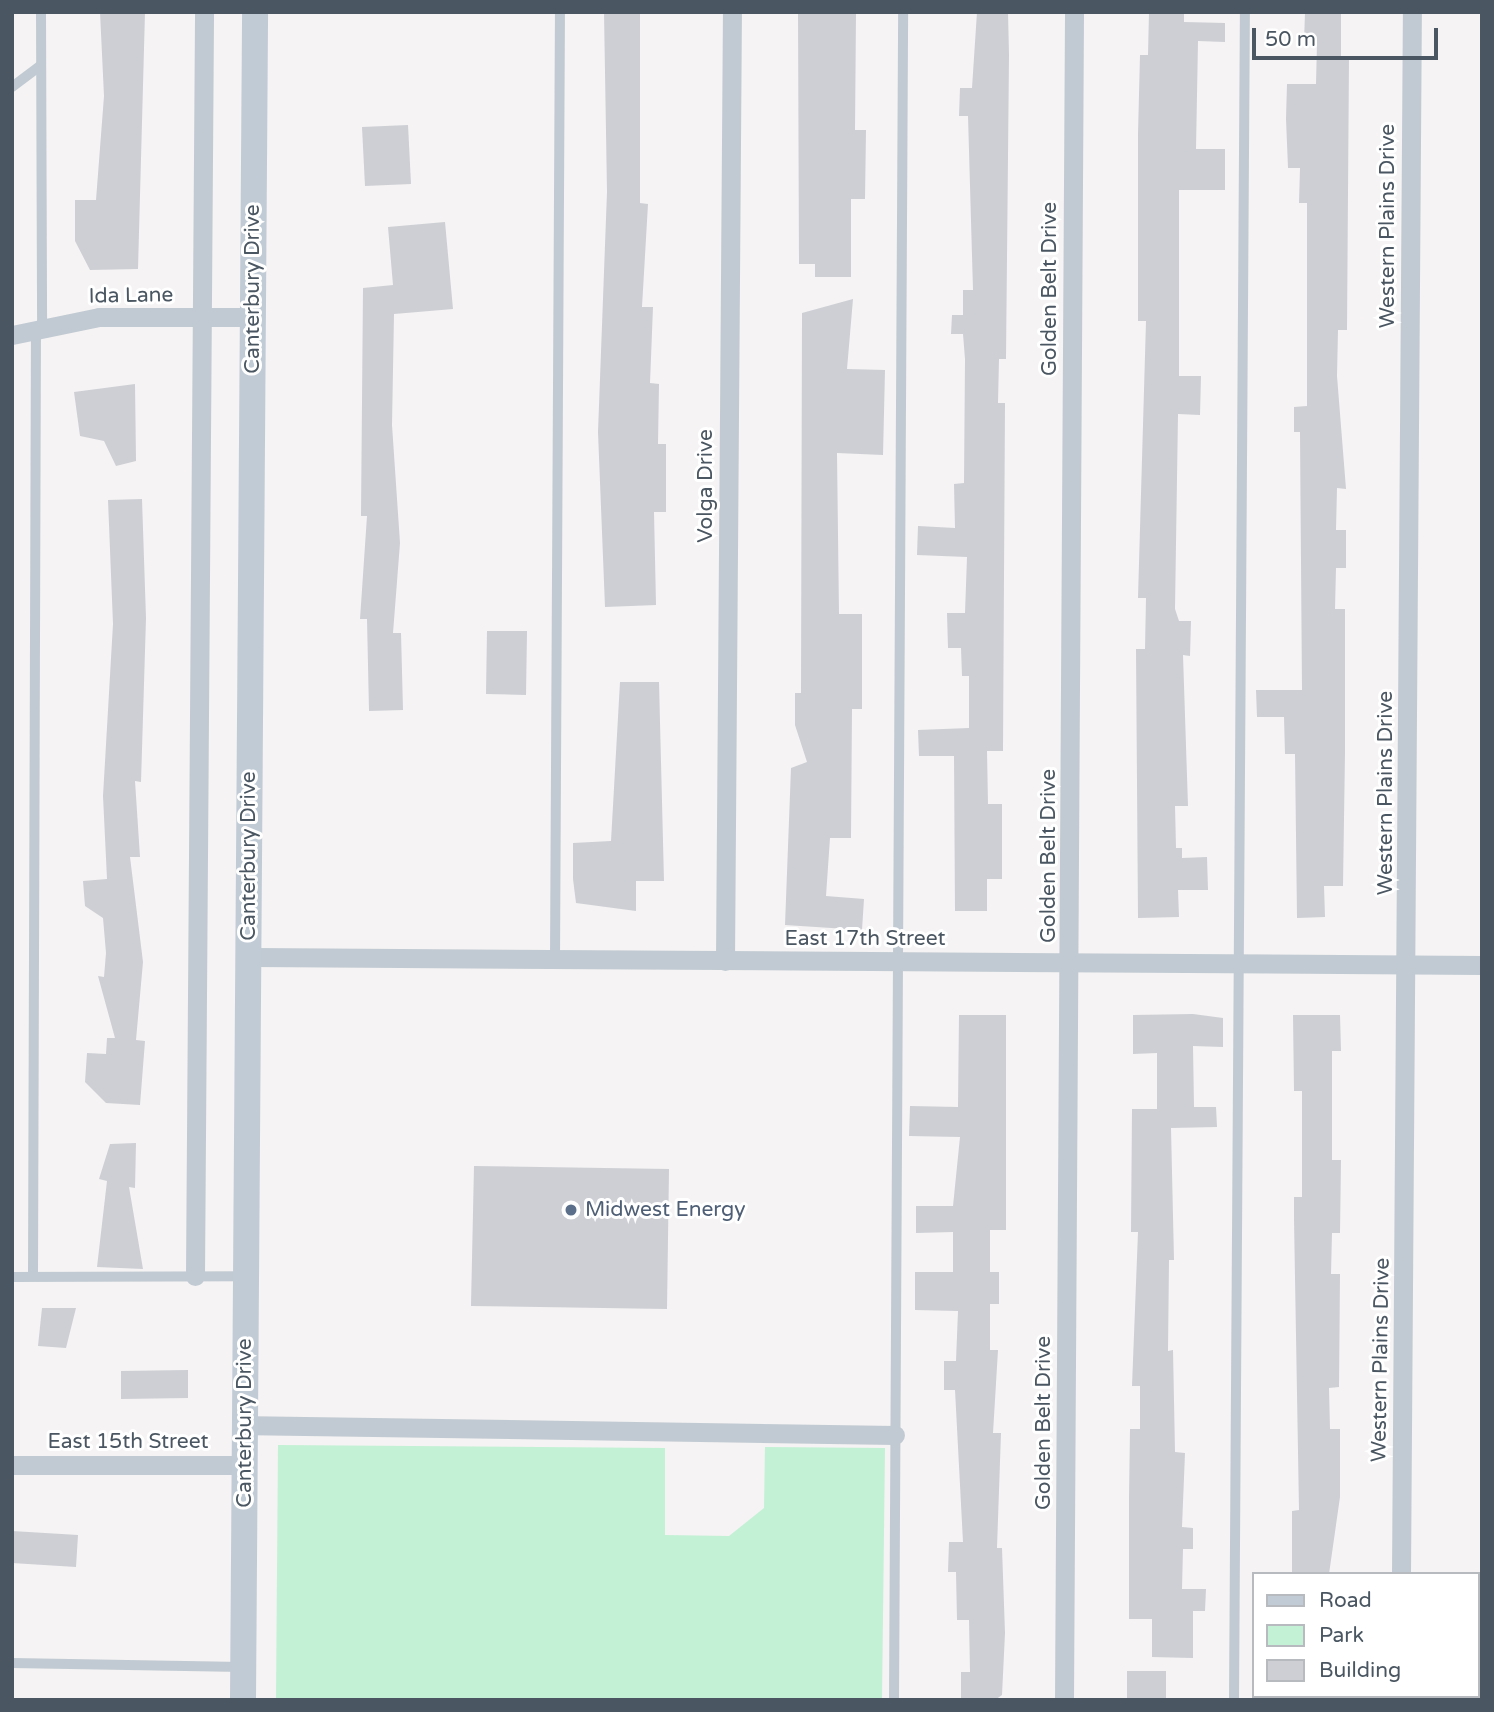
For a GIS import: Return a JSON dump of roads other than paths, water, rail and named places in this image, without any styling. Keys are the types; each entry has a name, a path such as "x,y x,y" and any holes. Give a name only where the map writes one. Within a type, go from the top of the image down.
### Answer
{"main road":[{"name":"Canterbury Drive","path":"243,1700 255,12"}],"street":[{"path":"195,1276 204,12"},
{"name":"Volga Drive","path":"725,961 732,12"},
{"name":"Golden Belt Drive","path":"1065,1700 1074,12"},
{"name":"Western Plains Drive","path":"1401,1572 1408,965 1412,12"},
{"name":"Ida Lane","path":"12,335 39,327 99,317 253,317"},
{"name":"East 17th Street","path":"248,957 1482,965"},
{"path":"245,1425 895,1435"},
{"name":"East 15th Street","path":"12,1465 244,1465"}],"lane":[{"path":"33,1276 41,12"},
{"path":"555,960 560,12"},
{"path":"894,1700 894,962 903,12"},
{"path":"1234,1700 1241,964 1245,12"},
{"path":"12,87 40,66"},
{"path":"12,1276 246,1276"},
{"path":"12,1663 243,1667"}],"place":[{"name":"Midwest Energy","path":"571,1210"}]}
